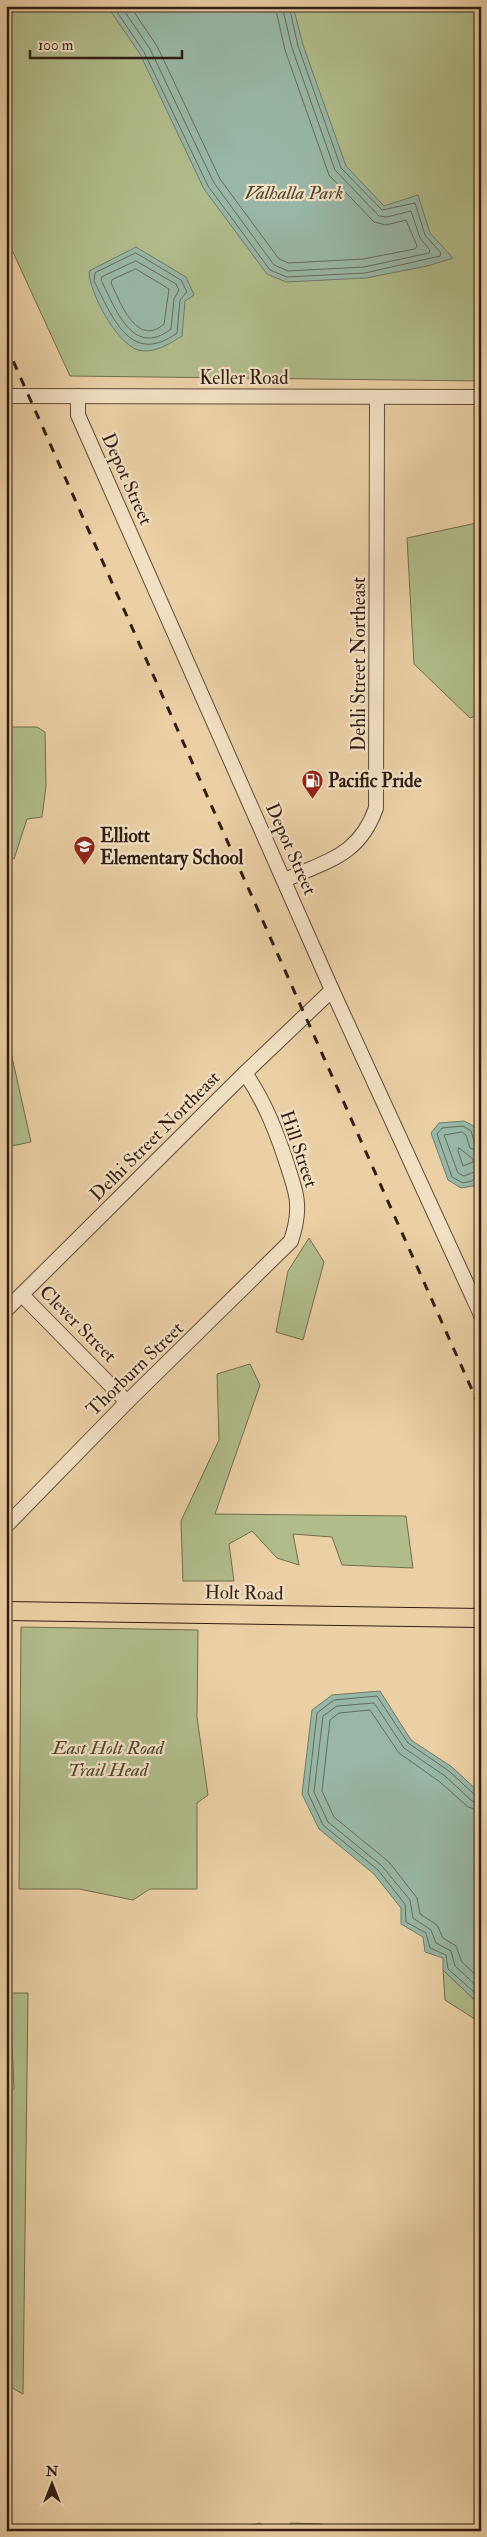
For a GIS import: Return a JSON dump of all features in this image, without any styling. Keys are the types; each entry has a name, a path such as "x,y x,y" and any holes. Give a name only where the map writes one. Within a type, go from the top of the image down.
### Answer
{"main road":[{"name":"Holt Road","path":"6,1611 481,1618"}],"street":[{"name":"Keller Road","path":"6,396 481,397"},
{"name":"Depot Street","path":"78,396 78,415 332,990 481,1314"},
{"name":"Dehli Street Northeast","path":"284,880 340,854 357,843 369,826 376,808 377,397"},
{"name":"Delhi Street Northeast","path":"6,1310 245,1073 332,990"},
{"name":"Hill Street","path":"245,1073 259,1094 271,1118 292,1181 298,1203 296,1225 291,1241"},
{"name":"Thorburn Street","path":"6,1526 127,1402 291,1241"},
{"name":"Clever Street","path":"22,1294 127,1402"}],"green space":[{"name":"Valhalla Park","path":"6,6 481,6 481,381 70,376 6,237"},
{"path":"481,522 481,714 470,718 414,664 407,538"},
{"path":"6,727 37,727 45,732 46,786 42,817 27,819 14,859 6,854"},
{"path":"6,1030 31,1142 6,1147"},
{"path":"309,1238 324,1262 303,1340 276,1332 288,1271"},
{"path":"250,1364 260,1385 215,1514 406,1516 413,1568 342,1565 332,1537 293,1534 299,1565 277,1558 252,1531 229,1544 234,1581 183,1581 181,1521 219,1440 217,1374"},
{"name":"East Holt Road Trail Head","path":"21,1627 198,1630 197,1717 208,1795 197,1803 197,1889 150,1889 133,1900 79,1889 19,1889"},
{"path":"443,1970 481,2006 481,2023 445,2000"},
{"path":"10,1993 28,1993 23,2394 7,2385 9,2282 6,2281 6,2095 14,2089"},
{"path":"260,2523 269,2531 228,2531"},
{"path":"291,2523 322,2524 325,2531 286,2531"}],"water":[{"path":"107,6 293,6 303,45 346,166 384,206 418,195 430,233 453,258 427,266 366,278 286,282 267,274 204,189 140,54"},
{"path":"136,247 186,277 194,295 185,301 182,336 161,348 150,351 138,350 121,338 105,316 90,280 89,271"},
{"path":"464,1121 476,1127 481,1154 478,1185 461,1188 448,1180 431,1133 439,1123"},
{"path":"380,1691 411,1740 452,1767 481,1794 481,2006 443,1970 443,1958 425,1952 423,1937 401,1924 401,1908 374,1874 319,1829 302,1794 312,1710 332,1695"}],"railway":[{"path":"6,345 481,1410"}],"place":[{"name":"Pacific Pride","path":"312,800"},
{"name":"Elliott Elementary School","path":"84,866"}]}
